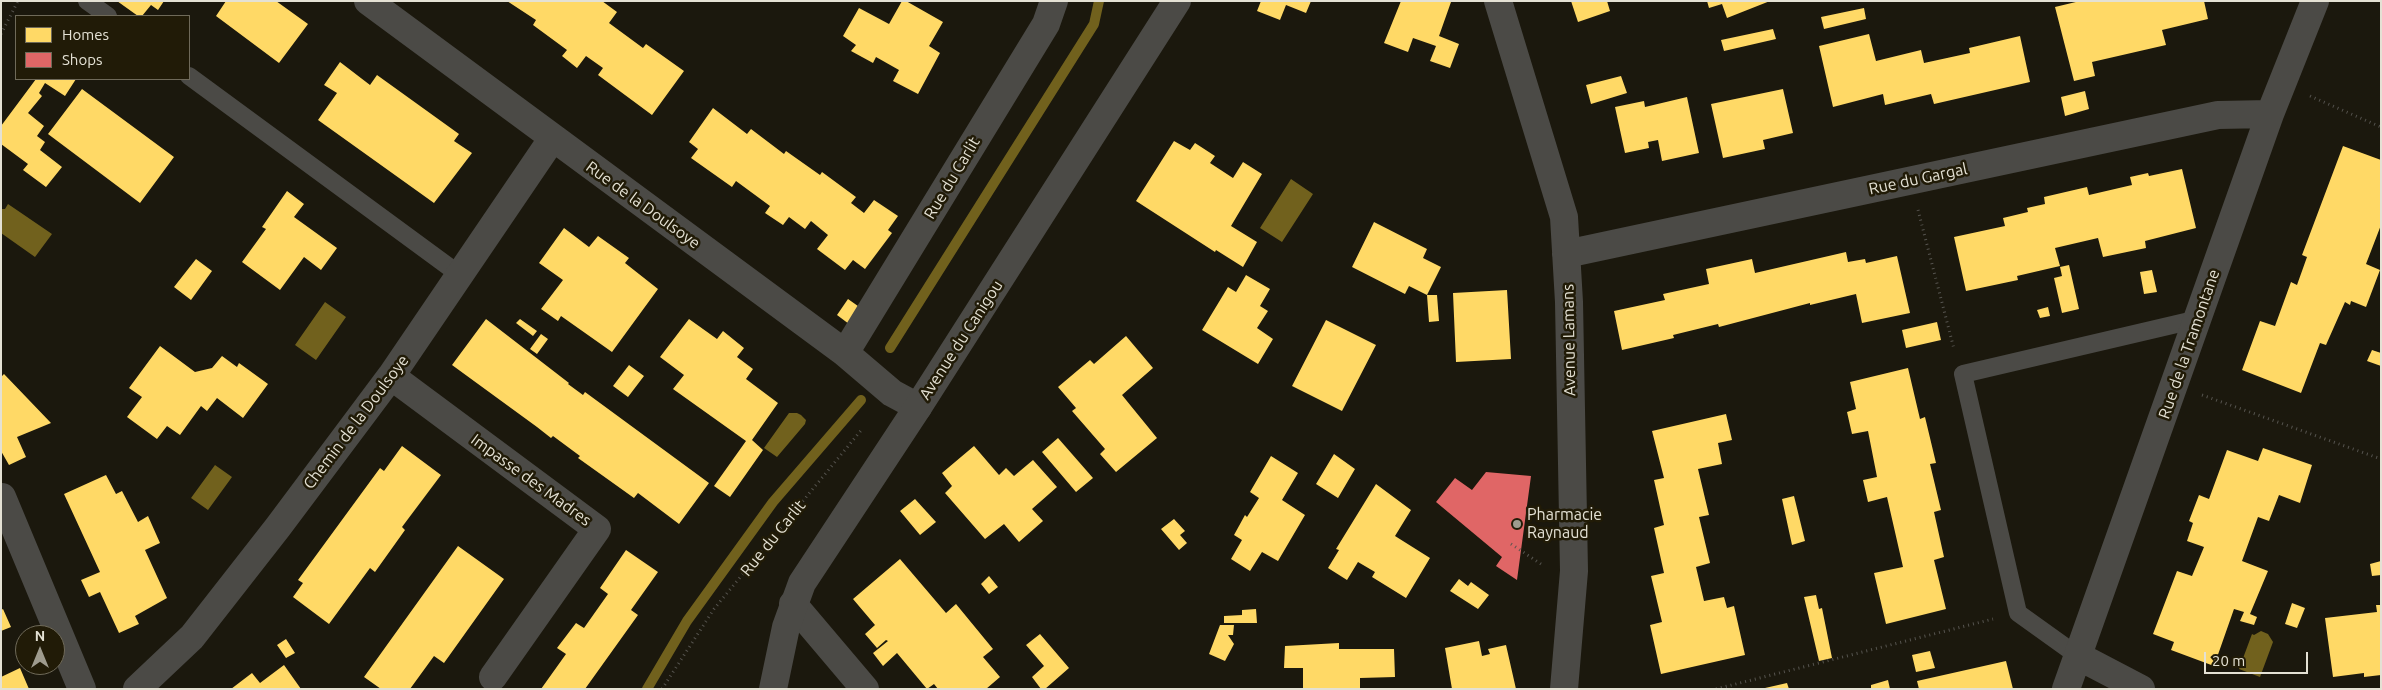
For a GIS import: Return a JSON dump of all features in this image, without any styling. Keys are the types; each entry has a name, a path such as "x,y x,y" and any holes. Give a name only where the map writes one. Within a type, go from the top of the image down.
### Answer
{"street":[{"name":"Rue de la Doulsoye","path":"368,1 552,139 845,353 892,393 918,407"},
{"name":"Rue du Carlit","path":"845,353 1046,24 1054,1"},
{"name":"Avenue du Canigou","path":"773,689 793,604 802,583 918,407 1177,1"},
{"name":"Avenue Lamans","path":"1498,1 1564,218 1574,571 1564,689"},
{"name":"Rue de la Tramontane","path":"2066,689 2270,114 2314,2"},
{"name":"Rue du Gargal","path":"1566,254 2218,115 2270,114"},
{"name":"Chemin de la Doulsoye","path":"137,689 192,637 391,376 552,139"},
{"name":"Impasse des Madres","path":"391,376 598,529 493,677"},
{"path":"2,497 82,689"},
{"path":"793,604 865,689"},
{"path":"2078,656 2141,689"}],"lane":[{"path":"87,1 107,15"},
{"path":"190,77 460,275"},
{"path":"2078,656 2018,613 1962,374 2198,319"}],"path":[{"path":"1,34 18,1"},
{"path":"2282,84 2381,127"},
{"path":"1910,180 1951,341 1962,374"},
{"path":"2174,385 2381,459"},
{"name":"Rue du Carlit","path":"662,689 714,609 892,393"},
{"path":"1511,544 1541,564"},
{"path":"1716,689 2018,613"}],"shaded area":[{"path":"1291,179 1313,194 1282,242 1260,228"},
{"path":"8,204 52,234 35,257 1,233 1,209 5,209"},
{"path":"325,302 346,317 316,360 295,345"},
{"path":"789,413 801,415 806,420 805,424 777,457 764,448"},
{"path":"215,465 232,477 208,510 191,498"},
{"path":"2261,631 2268,634 2273,642 2260,677 2239,669 2252,634 2254,635"}],"building: Homes":[{"path":"117,1 164,1 158,10 151,5 143,15 137,15"},
{"path":"226,1 276,1 308,24 279,63 216,16"},
{"path":"507,1 602,1 617,12 609,23 643,48 646,44 684,71 652,115 598,75 603,68 586,56 577,68 562,56 567,50 533,25 536,20"},
{"path":"902,1 906,1 943,22 929,46 940,53 918,94 893,81 899,70 876,57 873,63 851,51 856,45 843,36 859,8 889,24"},
{"path":"1261,1 1311,1 1306,13 1286,5 1280,20 1257,11"},
{"path":"1401,1 1451,2 1439,36 1459,44 1450,68 1430,61 1436,46 1413,38 1408,52 1384,43"},
{"path":"1571,1 1607,1 1610,11 1578,22"},
{"path":"1707,1 1770,1 1727,18 1722,4 1709,8"},
{"path":"2080,1 2204,1 2208,19 2162,30 2166,45 2092,62 2095,76 2074,81 2055,7"},
{"path":"1864,8 1866,19 1824,29 1821,17"},
{"path":"1773,29 1776,39 1724,51 1721,40"},
{"path":"1869,34 1876,61 1921,50 1924,63 1970,53 1969,48 2020,36 2030,82 1934,104 1931,94 1885,105 1883,94 1833,107 1819,46"},
{"path":"340,62 370,85 377,75 459,134 454,141 472,153 434,203 318,120 337,93 324,85"},
{"path":"1621,76 1627,93 1591,104 1586,85"},
{"path":"35,80 75,80 65,96 45,83 39,93 42,96 28,113 44,126 37,136 45,142 40,150 62,167 46,187 23,170 28,164 1,144 1,126"},
{"path":"82,89 174,157 140,203 48,134"},
{"path":"1783,89 1793,133 1763,140 1765,149 1723,158 1711,104"},
{"path":"2085,91 2089,109 2065,116 2061,97"},
{"path":"1687,97 1699,153 1662,161 1658,140 1648,142 1649,148 1625,153 1615,107 1644,101 1645,107"},
{"path":"713,108 747,134 751,129 784,154 786,151 820,175 822,172 856,197 851,203 864,213 874,200 898,216 888,230 892,233 865,269 853,260 845,270 817,249 828,235 811,221 805,229 789,217 783,225 765,213 770,206 736,181 732,187 691,158 698,149 689,142"},
{"path":"1174,141 1190,150 1195,143 1215,156 1210,163 1233,178 1243,162 1262,174 1231,226 1257,242 1243,267 1216,250 1215,252 1136,201"},
{"path":"2343,146 2381,160 2381,225 2366,264 2380,270 2366,307 2351,301 2350,305 2345,302 2326,345 2320,343 2301,393 2242,370 2260,321 2275,326 2291,282 2297,285 2307,257 2302,255"},
{"path":"2182,169 2196,228 2145,241 2146,248 2103,257 2098,238 2055,248 2060,266 2017,276 2018,280 1966,291 1954,237 2005,226 2003,218 2028,212 2027,208 2045,204 2044,197 2087,187 2089,195 2132,185 2130,177 2148,173 2149,176"},
{"path":"287,191 304,204 294,217 337,248 321,270 304,257 280,290 242,262 266,229 262,227"},
{"path":"1374,222 1427,249 1423,258 1441,267 1427,295 1409,286 1405,294 1352,267"},
{"path":"564,228 589,247 598,236 629,258 625,263 658,289 612,352 561,316 558,321 541,309 563,280 539,263"},
{"path":"1846,252 1848,262 1865,259 1866,263 1897,256 1910,313 1862,323 1856,294 1810,305 1810,303 1719,327 1718,324 1673,335 1674,338 1622,350 1614,311 1665,300 1663,294 1709,284 1706,269 1752,259 1755,273"},
{"path":"196,259 212,271 191,300 174,287"},
{"path":"2069,265 2079,309 2062,313 2054,278 2062,276 2060,267"},
{"path":"2152,270 2157,292 2144,294 2140,272"},
{"path":"1246,275 1270,289 1260,306 1268,311 1257,328 1273,339 1258,364 1202,330 1228,287 1236,292"},
{"path":"1507,290 1511,359 1456,362 1453,293"},
{"path":"1427,295 1437,295 1439,321 1429,322"},
{"path":"848,299 865,311 853,327 837,315"},
{"path":"2048,307 2050,316 2040,318 2037,310"},
{"path":"486,319 568,384 583,395 585,392 709,483 679,524 638,493 634,498 578,458 580,456 553,436 551,438 452,365"},
{"path":"520,319 537,331 533,336 516,323"},
{"path":"689,319 717,339 723,331 744,348 737,357 753,369 746,379 778,403 752,440 763,450 730,497 714,486 746,441 673,389 684,375 660,357"},
{"path":"1326,320 1376,345 1342,411 1292,386"},
{"path":"1937,322 1941,340 1906,348 1902,330"},
{"path":"541,334 548,339 537,354 530,349"},
{"path":"1126,336 1153,368 1122,395 1157,438 1116,472 1100,454 1105,449 1072,411 1076,408 1058,387 1090,360 1094,364"},
{"path":"160,346 195,372 212,368 222,356 237,367 239,363 268,384 243,418 217,398 207,411 201,406 180,435 167,426 157,439 127,417 142,397 129,388"},
{"path":"2372,350 2381,353 2381,366 2367,361"},
{"path":"629,365 644,376 628,397 613,386"},
{"path":"1908,368 1920,419 1925,417 1936,463 1930,464 1941,510 1934,512 1944,557 1934,560 1946,609 1886,624 1874,573 1903,567 1887,497 1868,502 1863,480 1877,477 1868,431 1852,434 1847,412 1856,409 1850,382"},
{"path":"4,374 51,423 17,437 26,457 9,465 1,451 1,377"},
{"path":"1726,414 1732,440 1718,443 1722,464 1698,469 1709,515 1699,517 1710,563 1696,567 1704,601 1724,597 1727,608 1734,606 1745,655 1661,674 1650,625 1662,622 1651,576 1664,573 1654,528 1664,525 1654,480 1664,478 1652,431"},
{"path":"1058,438 1093,478 1076,492 1042,452"},
{"path":"402,446 441,475 402,527 405,530 375,572 370,568 329,624 293,597 303,583 298,580 380,468 384,471"},
{"path":"974,446 999,475 1006,468 1014,476 1033,460 1057,487 1032,509 1043,521 1019,542 1004,524 985,539 945,493 952,486 942,473"},
{"path":"2263,448 2312,465 2300,503 2279,495 2269,521 2258,517 2242,561 2268,571 2250,614 2257,617 2254,625 2240,621 2244,612 2234,609 2214,666 2171,650 2174,642 2153,634 2177,571 2192,576 2204,547 2187,541 2193,523 2189,521 2199,495 2209,499 2227,450 2258,461"},
{"path":"1334,454 1355,469 1338,498 1316,484"},
{"path":"1271,456 1298,473 1282,500 1305,515 1278,561 1262,552 1250,571 1231,559 1242,540 1234,535 1245,515 1247,517 1259,498 1250,492"},
{"path":"106,475 116,494 122,491 138,522 148,516 160,543 145,550 167,598 135,616 139,624 119,633 100,592 89,597 81,580 100,572 64,494"},
{"path":"1376,484 1411,510 1395,536 1430,558 1406,598 1372,577 1375,572 1358,562 1347,580 1328,568 1339,550 1336,549"},
{"path":"1794,496 1805,541 1792,545 1782,499"},
{"path":"915,499 936,522 920,535 900,511"},
{"path":"1174,519 1185,531 1180,535 1187,543 1179,550 1161,529"},
{"path":"458,546 504,579 444,663 434,656 410,689 381,689 364,677"},
{"path":"626,550 658,572 631,610 638,615 585,689 541,689 566,654 557,648 576,623 584,628 608,594 600,588"},
{"path":"900,559 946,613 956,604 993,649 983,657 1000,677 986,689 938,689 934,684 927,689 897,653 883,666 873,653 888,641 886,640 877,648 865,634 875,625 853,599"},
{"path":"2381,561 2381,575 2372,576 2370,564"},
{"path":"989,576 998,587 989,594 981,584"},
{"path":"1459,579 1468,586 1471,582 1489,595 1478,609 1450,591"},
{"path":"1816,595 1819,609 1822,608 1832,658 1819,661 1804,597"},
{"path":"2292,603 2305,608 2297,628 2285,624"},
{"path":"2376,605 2381,605 2381,675 2364,677 2364,673 2333,677 2325,618 2377,612"},
{"path":"3,609 11,627 1,631 1,610"},
{"path":"1256,609 1257,623 1224,623 1224,616 1242,615 1242,610"},
{"path":"1220,625 1234,625 1233,635 1228,635 1234,644 1225,661 1209,654"},
{"path":"1040,634 1069,668 1045,689 1041,689 1032,677 1044,666 1026,645"},
{"path":"286,639 295,653 286,658 277,645"},
{"path":"1479,641 1482,656 1490,654 1488,649 1506,645 1516,689 1452,689 1445,648"},
{"path":"1339,643 1339,649 1394,649 1395,677 1360,678 1360,689 1303,689 1303,668 1284,668 1285,646"},
{"path":"1930,651 1935,668 1916,672 1912,655"},
{"path":"2006,661 2013,689 1919,689 1917,681"},
{"path":"284,665 301,689 231,689 252,673 260,683"},
{"path":"15,670 15,675 23,675 29,689 1,689 1,677"},
{"path":"1888,680 1890,689 1871,689 1871,685"},
{"path":"1787,683 1789,689 1765,689 1765,688"}],"building: Shops":[{"path":"1486,472 1531,476 1517,580 1496,566 1502,557 1436,502 1455,478 1472,490"}],"waterway":[{"path":"890,348 1094,24 1099,1"},
{"path":"647,689 687,621 773,502 861,400"}],"place":[{"name":"Pharmacie Raynaud","path":"1517,524"}]}
